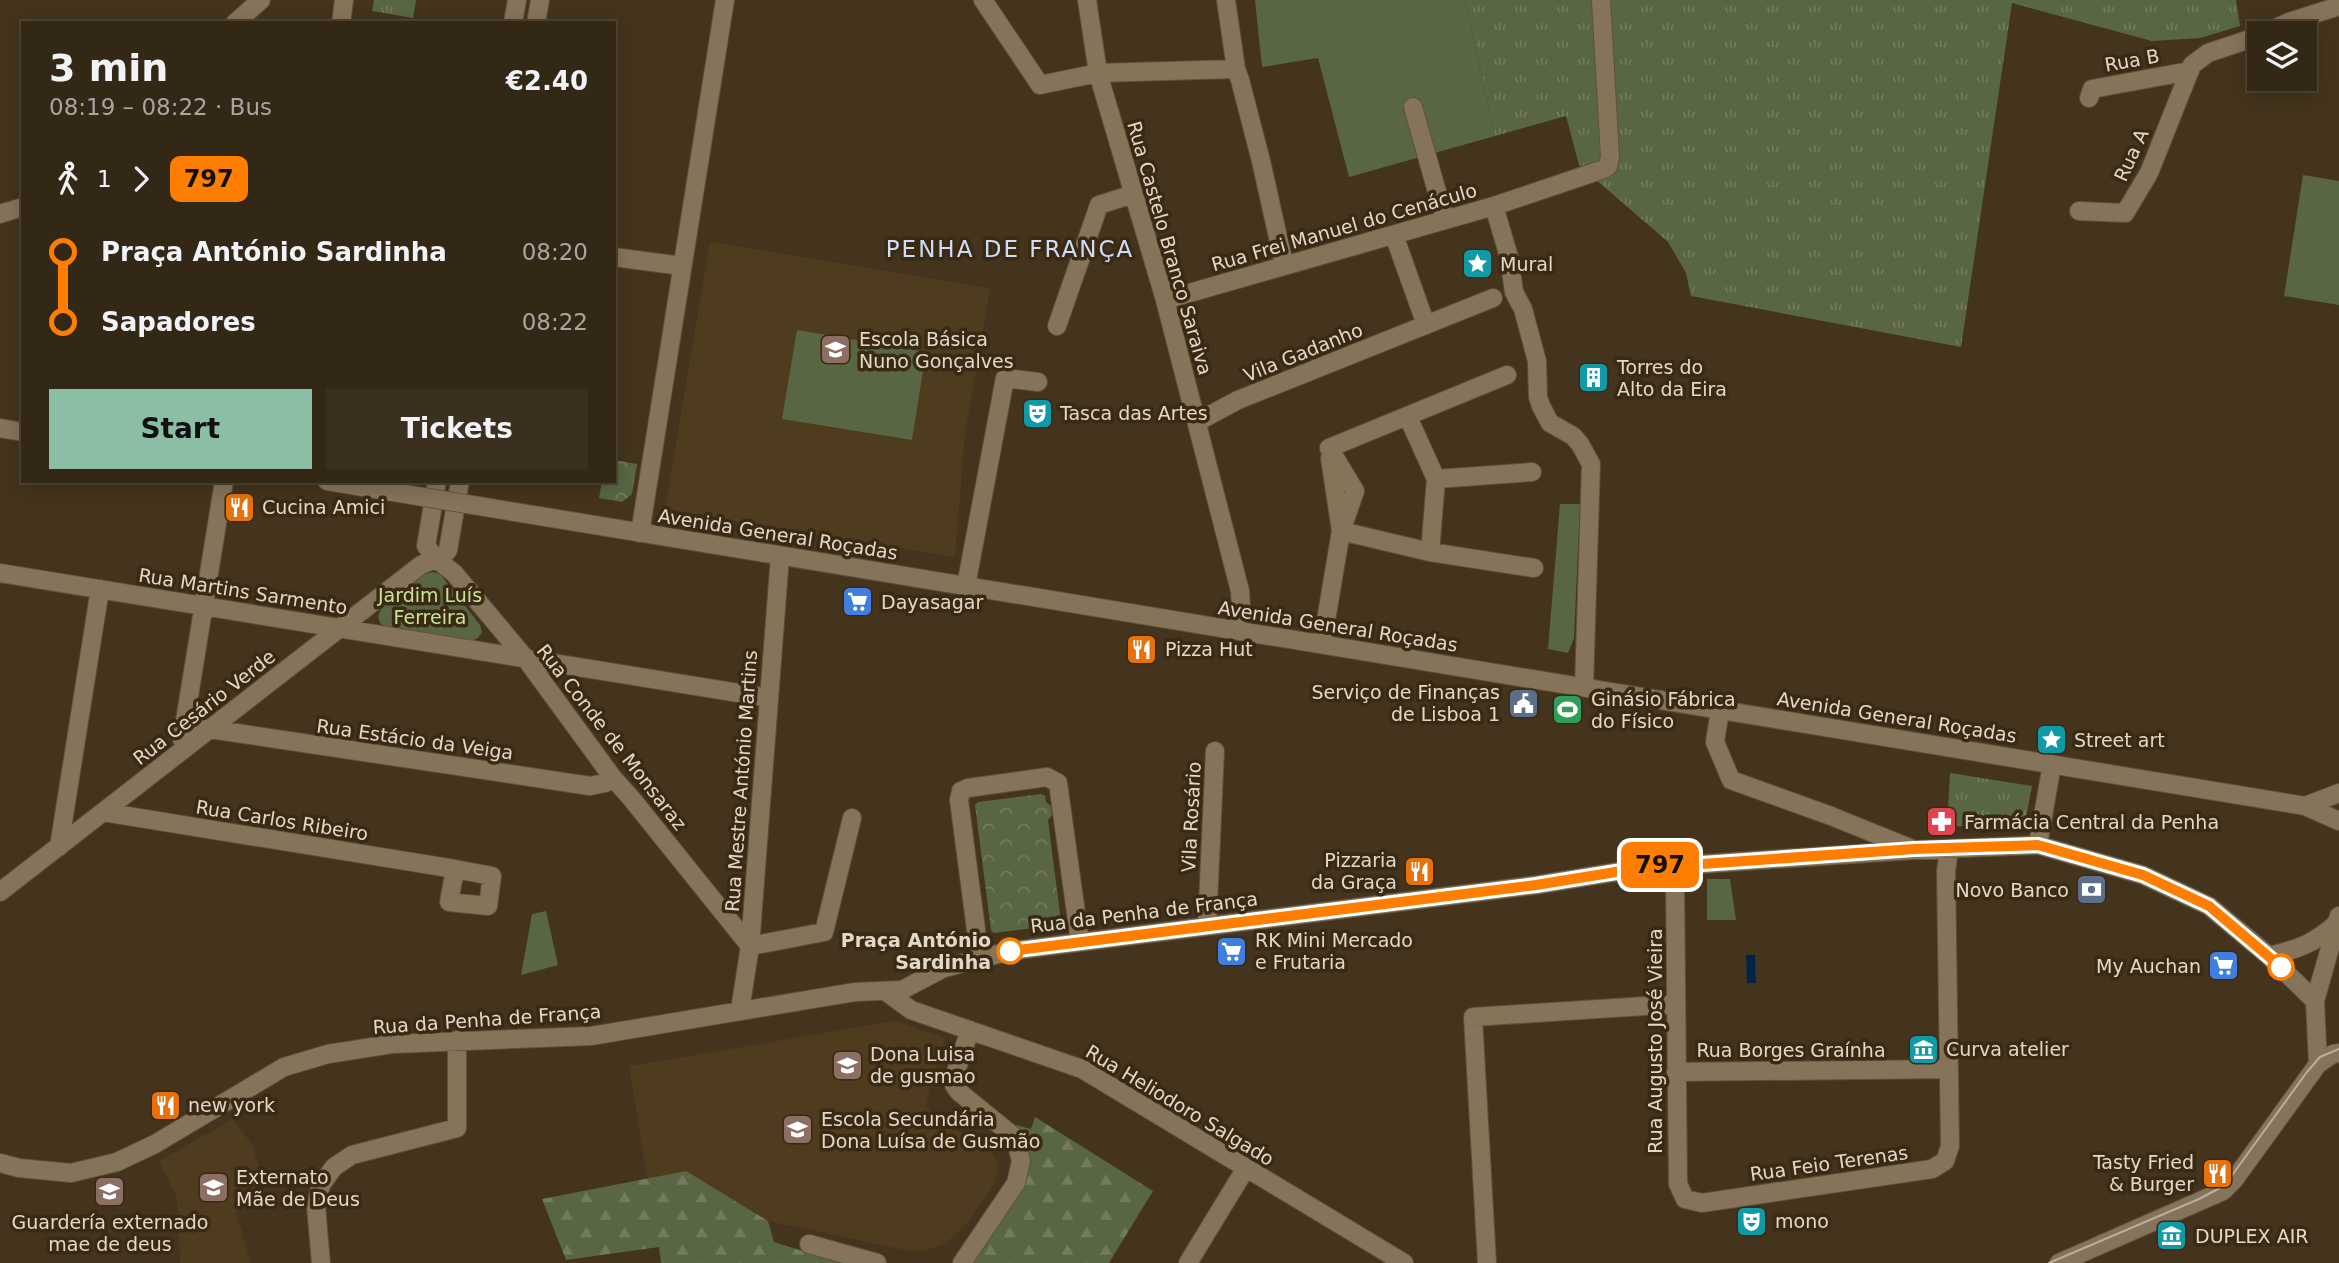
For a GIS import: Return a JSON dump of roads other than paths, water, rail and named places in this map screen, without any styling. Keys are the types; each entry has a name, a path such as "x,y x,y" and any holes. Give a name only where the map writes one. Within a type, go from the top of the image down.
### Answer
{"street":[{"path":"237,21 261,0"},
{"path":"341,21 344,0"},
{"path":"513,21 517,0"},
{"path":"536,21 540,0"},
{"path":"640,533 724,0"},
{"path":"983,0 1040,85 1098,74 1236,69"},
{"name":"Rua Castelo Branco Saraiva","path":"1087,0 1098,74 1165,300 1240,591 1241,606 1237,630"},
{"path":"1226,0 1236,69 1261,161 1284,264"},
{"name":"Rua Frei Manuel do Cenáculo","path":"1165,300 1494,206 1608,166 1610,156 1601,0"},
{"path":"2292,21 2339,6"},
{"path":"2190,71 2193,65 2208,53 2247,40"},
{"name":"Rua B","path":"2089,97 2092,89 2190,71"},
{"name":"Rua A","path":"2079,211 2125,213 2149,173 2190,71"},
{"path":"1413,107 1445,220"},
{"path":"1057,326 1099,205 1133,194"},
{"name":"Rua Frei Manuel do Cenáculo","path":"1494,206 1509,257 1514,292 1523,309 1537,361 1538,397 1541,406 1550,423 1573,436 1580,444 1591,464 1584,687"},
{"path":"0,214 21,208"},
{"path":"1394,235 1426,325"},
{"path":"616,257 682,266"},
{"name":"Vila Gadanho","path":"1197,422 1238,400 1493,298"},
{"path":"1322,645 1341,531 1329,447 1507,375"},
{"path":"966,586 1005,378 1038,382"},
{"path":"1408,417 1436,479 1430,552"},
{"path":"0,428 21,432"},
{"path":"1436,479 1532,472"},
{"path":"180,753 224,483"},
{"name":"Avenida General Roçadas","path":"339,483 2305,806 2339,821"},
{"path":"437,483 426,546 436,559 448,550 460,483"},
{"path":"1341,531 1430,552 1534,568"},
{"name":"Rua Mestre António Martins","path":"740,1010 750,946 780,555"},
{"name":"Rua Cesário Verde","path":"0,892 421,565 436,559"},
{"name":"Rua Conde de Monsaraz","path":"436,559 454,573 526,659 613,778 750,946"},
{"name":"Rua Martins Sarmento","path":"0,573 769,698"},
{"path":"59,847 100,589"},
{"path":"1720,710 1715,742 1731,780 1914,849"},
{"name":"Rua Estácio da Veiga","path":"184,728 210,729 590,786 613,778"},
{"name":"Vila Rosário","path":"1207,926 1215,751"},
{"path":"2038,845 2052,764"},
{"path":"980,960 959,800 961,791 968,788 1046,777 1058,783 1080,942"},
{"path":"2305,806 2339,793"},
{"name":"Rua Carlos Ribeiro","path":"103,812 455,869"},
{"path":"750,946 824,932 852,818"},
{"name":"Rua da Penha de França","path":"0,1163 19,1168 71,1173 117,1162 155,1144 273,1073 295,1063 328,1054 378,1046 457,1040 591,1036 855,992 902,990 944,968 1010,951 1536,885 1671,863 1702,864 1914,849 1949,850 2038,845 2143,875 2209,906 2269,956 2315,1001"},
{"path":"1949,850 1946,871 1949,1069"},
{"name":"Rua Augusto José Vieira","path":"1671,863 1675,881 1678,1184 1685,1199 1702,1203"},
{"path":"2269,956 2305,947 2322,937 2338,920"},
{"path":"2318,1064 2315,1001 2338,920"},
{"name":"Rua Heliodoro Salgado","path":"885,991 911,1010 1082,1069 1404,1263"},
{"path":"1487,1263 1473,1017 1676,1004"},
{"path":"962,1263 1016,1182 1021,1161 1012,1135 954,1085 954,1077 970,1030"},
{"path":"321,1263 316,1206 321,1185 334,1167 352,1155 457,1128 457,1040"},
{"path":"2059,1263 2223,1191 2234,1180 2318,1064 2339,1053"},
{"name":"Rua Borges Graínha","path":"1676,1072 1949,1069"},
{"name":"Rua Feio Terenas","path":"1702,1203 1932,1169 1945,1161 1950,1146 1949,1069"},
{"path":"1190,1262 1246,1168"},
{"path":"809,1244 877,1263"}],"water":[{"path":"1746,955 1755,955 1756,983 1747,983"}],"tram line":[{"path":"2049,1263 2220,1188 2307,1072 2320,1057 2339,1049"}],"place":[{"name":"Mural","path":"1477,264"},
{"name":"Escola Básica Nuno Gonçalves","path":"836,350"},
{"name":"Torres do Alto da Eira","path":"1594,378"},
{"name":"Tasca das Artes","path":"1037,413"},
{"name":"Cucina Amici","path":"239,507"},
{"name":"Dayasagar","path":"858,602"},
{"name":"Pizza Hut","path":"1142,649"},
{"name":"Serviço de Finanças de Lisboa 1","path":"1523,703"},
{"name":"Ginásio Fábrica do Físico","path":"1568,710"},
{"name":"Street art","path":"2051,740"},
{"name":"Farmácia Central da Penha","path":"1941,822"},
{"name":"Pizzaria da Graça","path":"1420,871"},
{"name":"Novo Banco","path":"2092,890"},
{"name":"Praça António Sardinha","path":"1010,951"},
{"name":"RK Mini Mercado e Frutaria","path":"1232,951"},
{"name":"My Auchan","path":"2224,966"},
{"name":"Curva atelier","path":"1923,1049"},
{"name":"Dona Luisa de gusmao","path":"847,1065"},
{"name":"new york","path":"165,1105"},
{"name":"Escola Secundária Dona Luísa de Gusmão","path":"798,1130"},
{"name":"Tasty Fried & Burger","path":"2217,1173"},
{"name":"Externato Mãe de Deus","path":"213,1188"},
{"name":"Guardería externado mae de deus","path":"110,1191"},
{"name":"mono","path":"1752,1221"},
{"name":"DUPLEX AIR","path":"2172,1236"}],"district":[{"name":"PENHA DE FRANÇA","path":"1010,249"}],"park label":[{"name":"Jardim Luís Ferreira","path":"430,606"}]}
